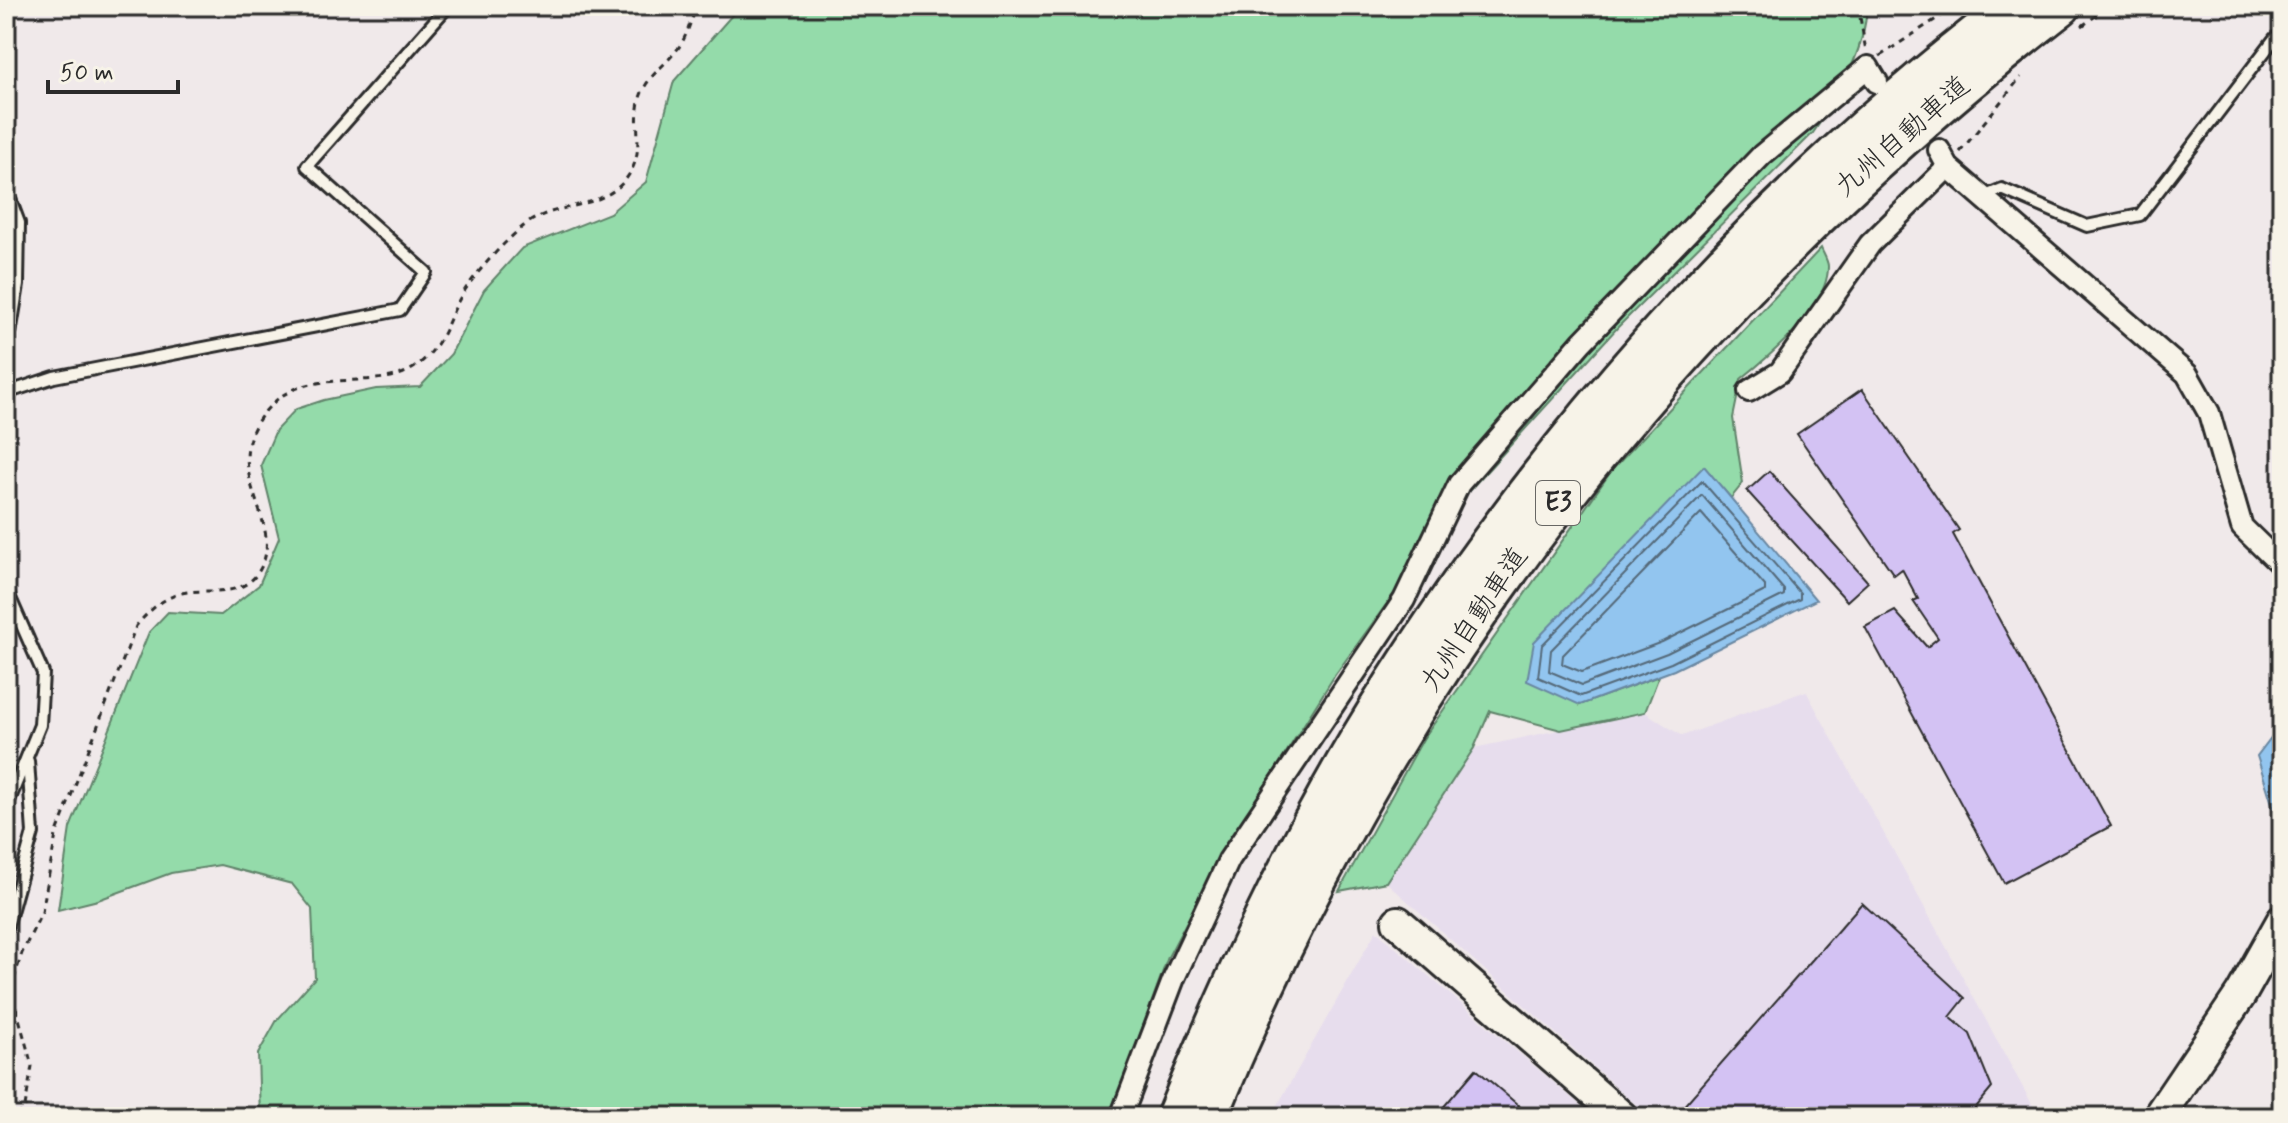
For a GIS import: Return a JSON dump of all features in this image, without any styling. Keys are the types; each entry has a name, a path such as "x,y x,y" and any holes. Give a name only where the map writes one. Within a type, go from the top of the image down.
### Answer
{"highway":[{"name":"九州自動車道","path":"1176,1117 1242,963 1358,742 1487,546 1631,366 1747,239 1885,110 2013,6"},
{"name":"九州自動車道","path":"1208,1117 1265,984 1339,837 1434,679 1512,562 1565,493 1649,390 1766,263 1840,191 1958,86 2068,18"}],"street":[{"path":"1121,1117 1174,978 1229,860 1404,600 1459,484 1582,342 1762,155 1873,74"},
{"path":"1749,391 1780,372 1870,244 1944,158 1982,198 2187,374 2209,413 2242,527 2282,566"},
{"path":"2158,1117 2241,994 2282,921"},
{"path":"1398,922 1622,1117"}],"lane":[{"path":"6,375 8,392 54,377 400,310 426,272 307,166 448,6"},
{"path":"1982,198 2002,189 2087,226 2140,215 2275,38 2282,44"},
{"path":"6,188 19,223 19,238 18,285 6,359"},
{"path":"6,589 43,673 40,725 6,808"},
{"path":"6,930 33,833 28,759"}],"path":[{"path":"18,1117 25,1107 32,1066 11,989 22,953 42,912 56,835 136,626 157,603 182,593 223,593 254,577 263,562 265,539 249,477 248,451 256,422 275,401 308,384 393,376 413,369 435,350 467,287 527,224 617,189 636,159 639,101 650,77 681,44 698,6"},
{"path":"1858,6 1873,74"},
{"path":"1873,74 1887,50 1956,6"},
{"path":"2068,18 2109,6"},
{"path":"1944,158 2031,67"}],"shaded area":[{"path":"1806,691 2039,1117 1650,1117 1386,882 1474,748 1645,712 1682,736"},
{"path":"1376,931 1594,1117 1271,1117"}],"green space":[{"path":"740,6 1867,6 1856,56 1832,104 1813,133 1617,328 1468,492 1335,675 1223,853 1168,957 1110,1117 260,1117 258,1054 277,1020 315,978 312,909 292,884 220,865 171,873 98,900 58,910 70,828 149,632 168,612 221,615 259,585 279,538 261,465 276,430 296,409 376,389 420,387 451,354 484,290 522,248 610,213 646,182 674,81"},
{"path":"1821,248 1828,266 1819,297 1796,329 1741,379 1733,418 1743,483 1731,498 1703,467 1580,705 1659,676 1645,712 1561,730 1490,711 1474,748 1386,882 1339,891 1423,739 1612,470"}],"water":[{"path":"1704,466 1816,600 1674,670 1580,705 1527,681 1534,642"},
{"path":"2282,723 2282,816 2274,810 2257,756"}],"building":[{"path":"1862,389 1959,530 1953,534 2111,826 2004,883 1865,627 1895,611 1927,647 1938,638 1913,601 1918,599 1902,569 1894,575 1797,434"},
{"path":"1769,471 1868,582 1847,601 1747,491"},
{"path":"1862,903 1965,998 1950,1017 1970,1034 1992,1088 1968,1117 1674,1117"},
{"path":"1476,1069 1532,1117 1435,1117"}]}
